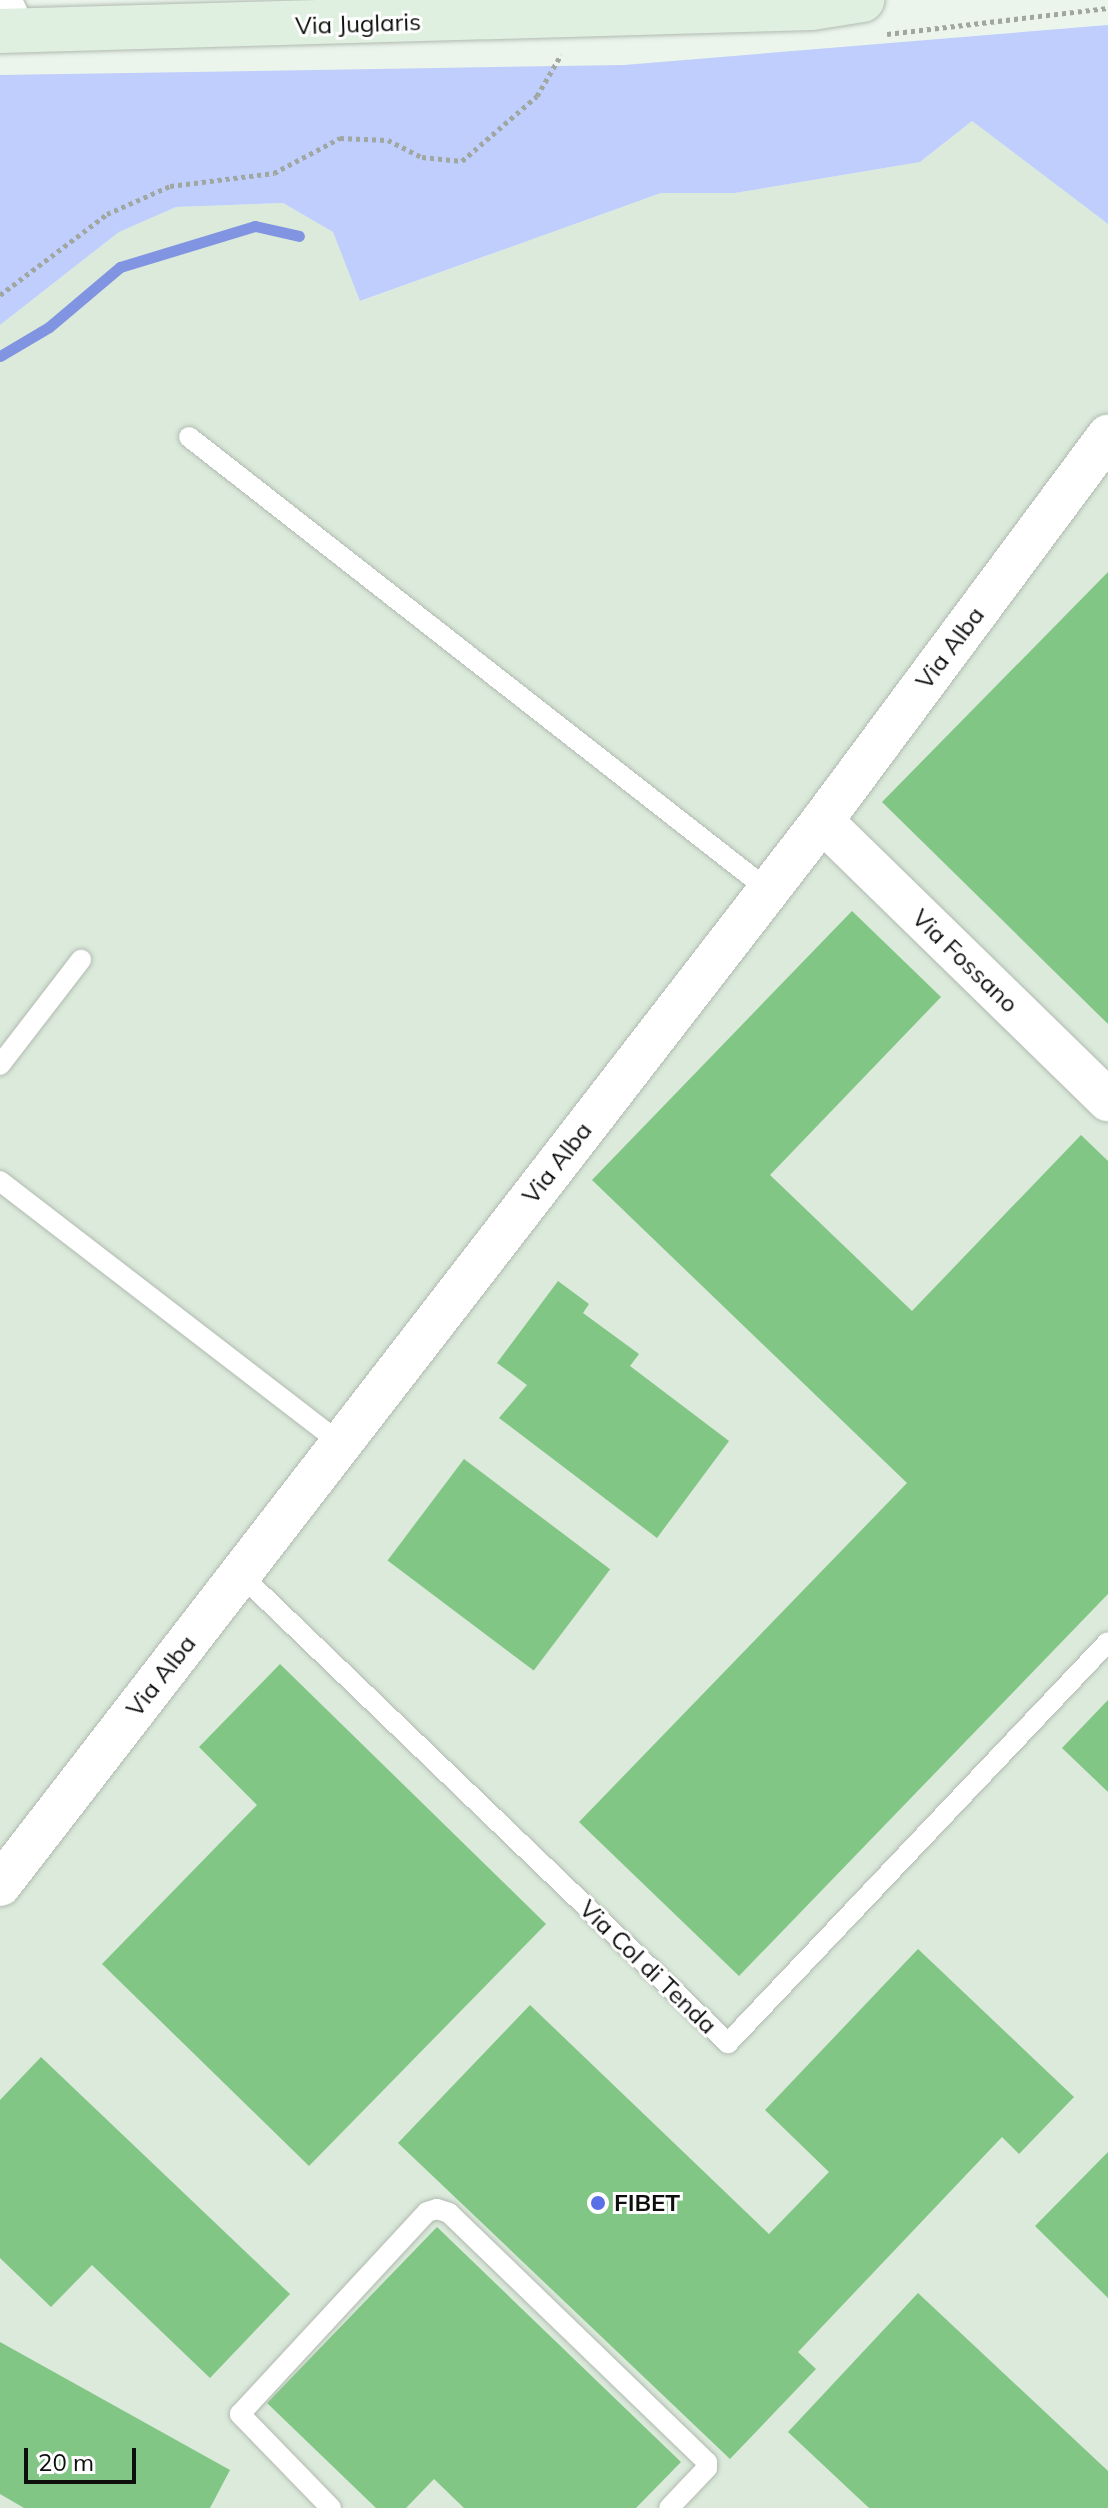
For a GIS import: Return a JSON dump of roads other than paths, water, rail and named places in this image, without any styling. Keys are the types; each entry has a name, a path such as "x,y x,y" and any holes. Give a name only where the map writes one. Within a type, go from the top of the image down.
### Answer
{"street":[{"name":"Via Juglaris","path":"5,20 812,8 862,0"},
{"name":"Via Alba","path":"0,1885 822,821 1108,436"},
{"name":"Via Fossano","path":"822,821 1108,1100"}],"lane":[{"path":"189,437 767,889"},
{"path":"0,1065 81,960"},
{"path":"0,1181 340,1443"},
{"name":"Via Col di Tenda","path":"240,1574 728,2043 1108,1642"},
{"path":"331,2508 240,2414 427,2212 437,2209 449,2213 707,2462 707,2468 669,2508"}],"waterway":[{"path":"0,356 49,327 120,267 255,226 299,236"}],"place":[{"name":"FIBET","path":"598,2203"}]}
